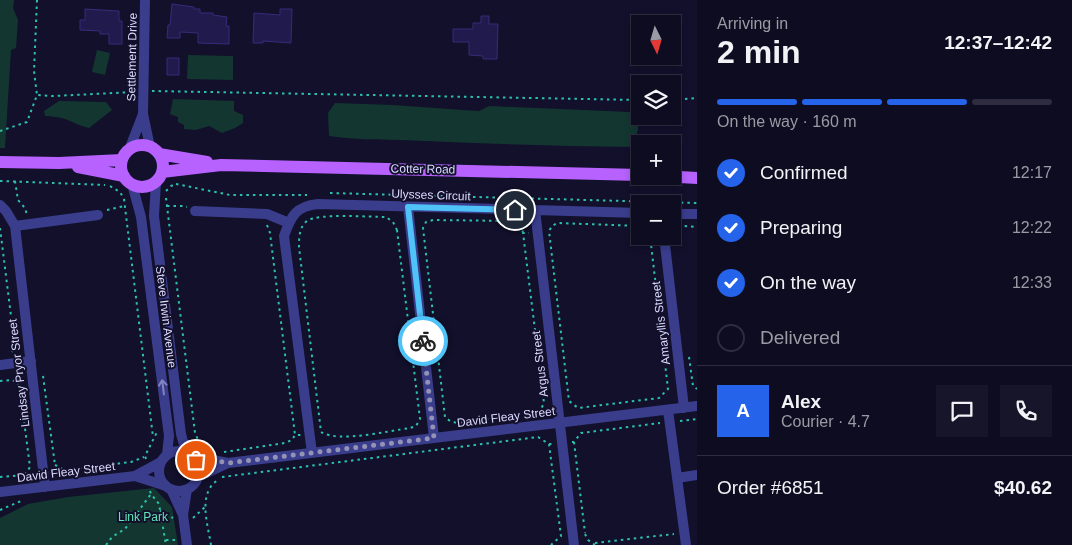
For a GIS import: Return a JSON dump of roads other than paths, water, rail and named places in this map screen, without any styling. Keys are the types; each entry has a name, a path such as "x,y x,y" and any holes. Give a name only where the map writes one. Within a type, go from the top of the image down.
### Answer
{"main road":[{"path":"0,162 59,163 125,155 139,145 155,150 163,166 159,177 144,187 128,180 59,163"},
{"name":"Cotter Road","path":"155,150 222,165 631,174"},
{"path":"125,155 122,171 128,180"},
{"name":"Cotter Road","path":"159,177 222,165"},
{"path":"681,170 697,170"},
{"path":"681,177 697,178"}],"street":[{"name":"Settlement Drive","path":"145,0 143,114 155,150"},
{"name":"Settlement Drive","path":"125,155 143,114"},
{"name":"Steve Irwin Avenue","path":"159,177 154,216 181,434 189,454"},
{"name":"Steve Irwin Avenue","path":"128,180 141,217 169,436 164,458"},
{"name":"Lindsay Pryor Street","path":"0,205 15,226 45,487"},
{"name":"Ulysses Circuit","path":"289,223 296,212 306,205 631,213"},
{"path":"408,207 434,438"},
{"name":"Argus Street","path":"535,210 574,545"},
{"path":"195,211 267,214 289,223 284,236 315,433 312,453"},
{"path":"681,214 697,214"},
{"path":"15,226 98,215"},
{"name":"Amaryllis Street","path":"670,245 684,408"},
{"path":"0,365 31,361"},
{"name":"David Fleay Street","path":"198,477 228,463 697,406"},
{"path":"668,410 685,545 697,543"},
{"path":"169,488 187,489 196,482 198,465 189,454 173,452 164,458 159,475 169,488 184,520"},
{"name":"David Fleay Street","path":"189,454 228,463"},
{"name":"David Fleay Street","path":"0,492 135,476 164,458"},
{"path":"677,478 697,475"},
{"name":"David Fleay Street","path":"135,476 169,488"},
{"path":"187,489 184,520 187,545"}],"park label":[{"name":"Link Park","path":"143,517"}]}
